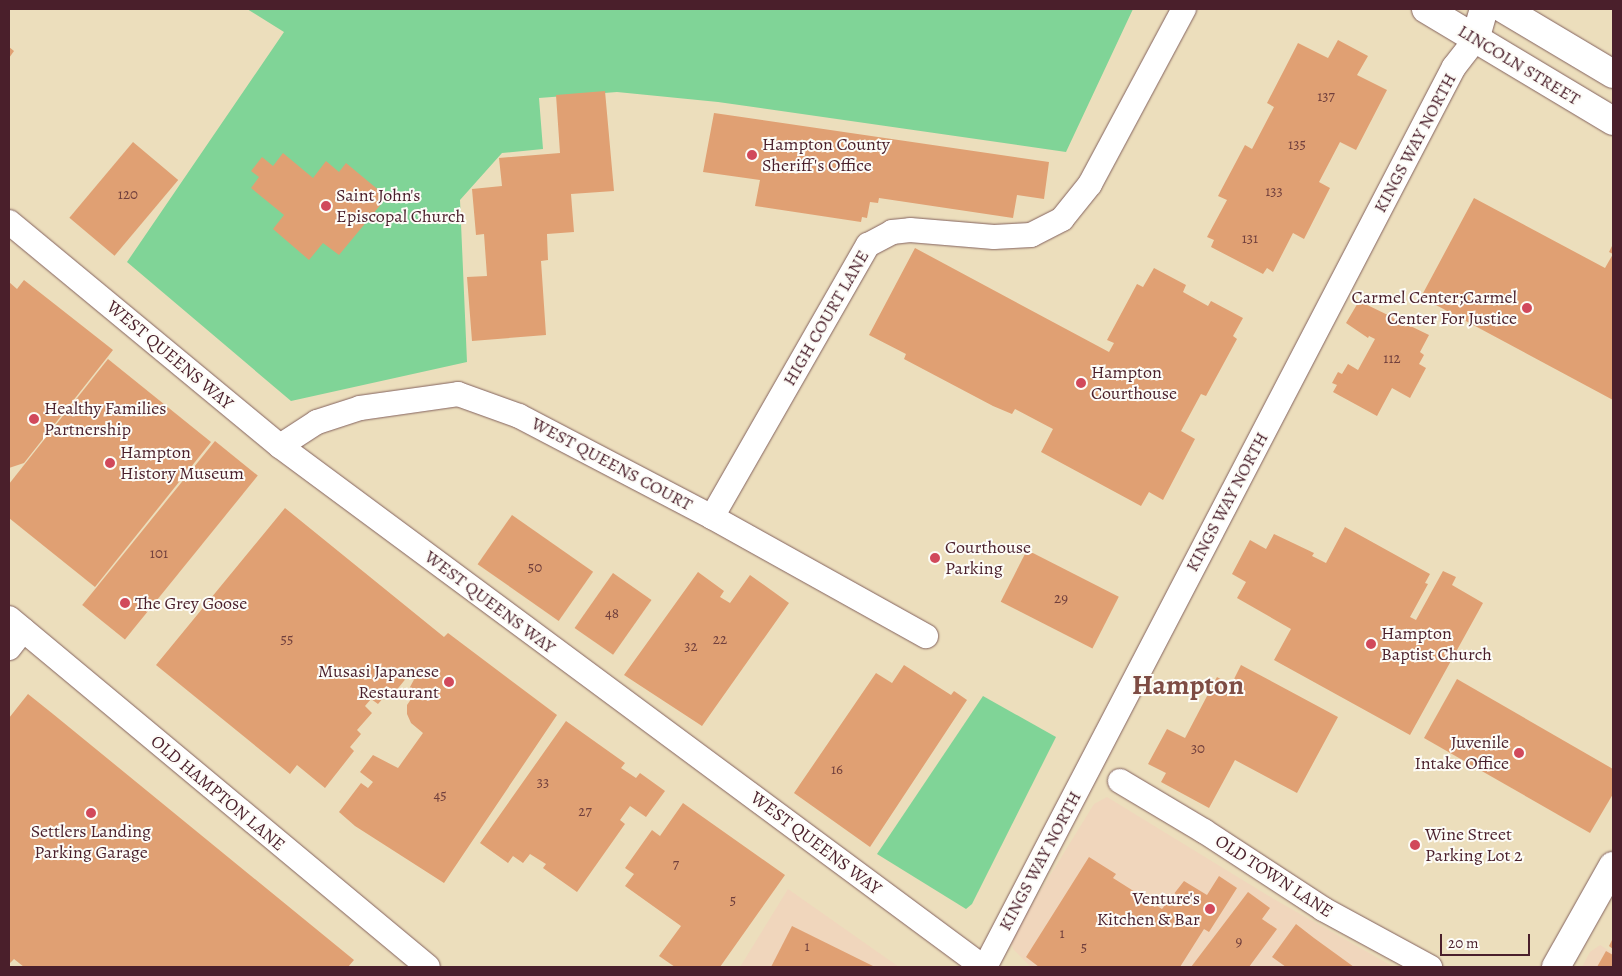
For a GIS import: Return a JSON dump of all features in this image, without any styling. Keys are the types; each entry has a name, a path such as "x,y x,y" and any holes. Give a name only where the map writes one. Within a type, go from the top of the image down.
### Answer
{"street":[{"name":"HIGH COURT LANE","path":"712,517 868,245 892,232 910,230 994,237 1031,235 1062,219 1090,184 1184,9"},
{"name":"LINCOLN STREET","path":"1426,9 1613,121"},
{"path":"1475,40 1484,9"},
{"path":"1475,40 1521,13 1613,74"},
{"name":"KINGS WAY NORTH","path":"984,967 1447,80 1475,40"},
{"name":"WEST QUEENS WAY","path":"9,222 280,446 984,967"},
{"name":"WEST QUEENS COURT","path":"280,446 317,422 360,408 458,394 519,416 712,517 926,636"},
{"path":"9,648 16,624"},
{"name":"OLD HAMPTON LANE","path":"16,624 428,967"},
{"name":"OLD TOWN LANE","path":"1120,782 1204,831 1323,909 1430,967"},
{"path":"1556,967 1613,866"}],"shaded area":[{"path":"1107,797 1272,898 1394,967 1031,967 1013,949 1011,939 1094,804"},
{"path":"788,889 899,967 740,967"},
{"path":"1600,945 1613,953 1613,967 1582,967 1590,952"}],"green space":[{"path":"247,9 1133,9 1066,152 718,102 617,92 539,98 543,149 502,153 460,200 467,362 291,401 127,262 284,32"},
{"path":"983,696 1056,737 972,904 966,909 877,854"}],"building":[{"path":"1338,40 1368,56 1357,75 1387,90 1356,150 1340,142 1319,182 1330,188 1304,239 1293,233 1273,272 1267,268 1263,274 1211,247 1214,240 1207,237 1227,200 1218,196 1245,145 1252,149 1274,107 1267,103 1298,43 1328,58"},
{"path":"9,47 14,51 9,58"},
{"path":"605,91 614,191 571,194 574,232 547,234 548,260 541,261 546,335 472,341 467,277 487,276 484,234 476,235 472,189 502,186 499,158 560,153 556,95"},
{"path":"714,113 1049,162 1044,199 1017,195 1013,218 879,198 878,203 870,202 867,218 862,217 861,222 755,206 760,180 703,172"},
{"path":"133,142 178,180 115,256 69,218"},
{"name":"Saint John's Episcopal Church","path":"283,153 313,178 326,161 339,172 346,163 387,197 339,255 323,243 309,260 273,229 284,215 251,188 259,177 251,171 262,157 273,166"},
{"name":"Carmel Center;Carmel Center For Justice","path":"1474,198 1605,268 1613,254 1613,400 1421,297"},
{"path":"1613,244 1613,254 1609,252"},
{"name":"Hampton Courthouse","path":"915,248 1109,352 1114,343 1107,340 1137,284 1143,287 1154,268 1186,285 1183,292 1208,306 1211,301 1243,318 1233,336 1237,339 1206,396 1201,394 1181,431 1195,439 1163,500 1149,492 1141,506 1041,452 1053,429 1015,409 1012,414 993,406 904,359 906,354 869,335"},
{"name":"Healthy Families Partnership","path":"24,280 113,350 24,463 9,468 9,282 17,289"},
{"path":"1359,301 1429,335 1420,352 1424,355 1419,364 1426,368 1410,398 1392,388 1377,416 1333,392 1337,385 1332,383 1338,372 1342,374 1348,364 1358,370 1375,339 1369,336 1368,338 1346,323"},
{"name":"Hampton History Museum","path":"108,359 211,442 95,587 9,518 9,484"},
{"path":"215,441 258,476 125,640 82,605"},
{"path":"285,508 444,637 448,633 557,715 444,883 355,826 339,812 361,783 368,788 373,782 360,772 373,755 398,768 423,733 411,723 407,714 407,705 416,692 410,687 417,674 412,671 395,692 391,689 378,704 371,699 365,706 372,713 357,730 361,734 350,747 354,751 325,788 297,765 290,774 156,665"},
{"path":"512,515 593,572 559,621 478,564"},
{"name":"Hampton Baptist Church","path":"1345,527 1430,574 1425,583 1428,584 1410,617 1416,620 1443,571 1456,577 1452,585 1483,603 1410,735 1274,660 1291,629 1237,598 1246,582 1232,574 1250,540 1266,549 1274,534 1314,553 1312,556 1326,563"},
{"path":"1027,550 1119,597 1092,648 1001,602"},
{"path":"698,572 724,591 720,597 730,603 750,575 789,603 702,726 624,675"},
{"path":"613,573 652,600 613,655 575,628"},
{"path":"904,665 951,695 954,691 967,700 870,847 794,793 876,673 892,683"},
{"path":"1241,665 1338,717 1297,793 1235,760 1209,808 1161,782 1166,773 1148,764 1167,729 1185,738 1217,677 1231,685"},
{"name":"Juvenile Intake Office","path":"1457,679 1613,769 1613,794 1590,833 1424,738"},
{"name":"Settlers Landing Parking Garage","path":"28,694 354,960 348,967 24,967 14,959 9,964 9,718"},
{"path":"566,721 625,763 621,768 636,778 640,773 665,791 646,817 630,806 620,820 625,824 577,892 543,868 546,864 530,854 523,863 513,856 508,863 480,843"},
{"path":"683,803 785,875 720,967 675,967 659,956 681,926 625,886 634,874 625,868 652,830 660,836"},
{"path":"1089,857 1116,874 1113,878 1162,909 1184,881 1207,895 1219,876 1237,888 1209,932 1204,929 1180,967 1039,967 1026,957"},
{"path":"1248,892 1270,908 1262,919 1277,929 1249,967 1191,967"},
{"path":"1296,924 1354,967 1286,967 1272,957"},
{"path":"792,926 875,967 771,967"},
{"path":"1613,938 1613,949 1609,946"},
{"path":"1606,951 1613,955 1613,967 1597,967"}],"place":[{"name":"Hampton County Sheriff's Office","path":"752,155"},
{"name":"Saint John's Episcopal Church","path":"326,206"},
{"name":"Carmel Center;Carmel Center For Justice","path":"1527,308"},
{"name":"Hampton Courthouse","path":"1081,383"},
{"name":"Healthy Families Partnership","path":"34,419"},
{"name":"Hampton History Museum","path":"110,463"},
{"name":"Courthouse Parking","path":"935,558"},
{"name":"The Grey Goose","path":"125,603"},
{"name":"Hampton Baptist Church","path":"1371,644"},
{"name":"Musasi Japanese Restaurant","path":"449,682"},
{"name":"Juvenile Intake Office","path":"1519,753"},
{"name":"Settlers Landing Parking Garage","path":"91,813"},
{"name":"Wine Street Parking Lot 2","path":"1415,845"},
{"name":"Venture's Kitchen & Bar","path":"1210,909"}],"district":[{"name":"Hampton","path":"1188,685"}]}
